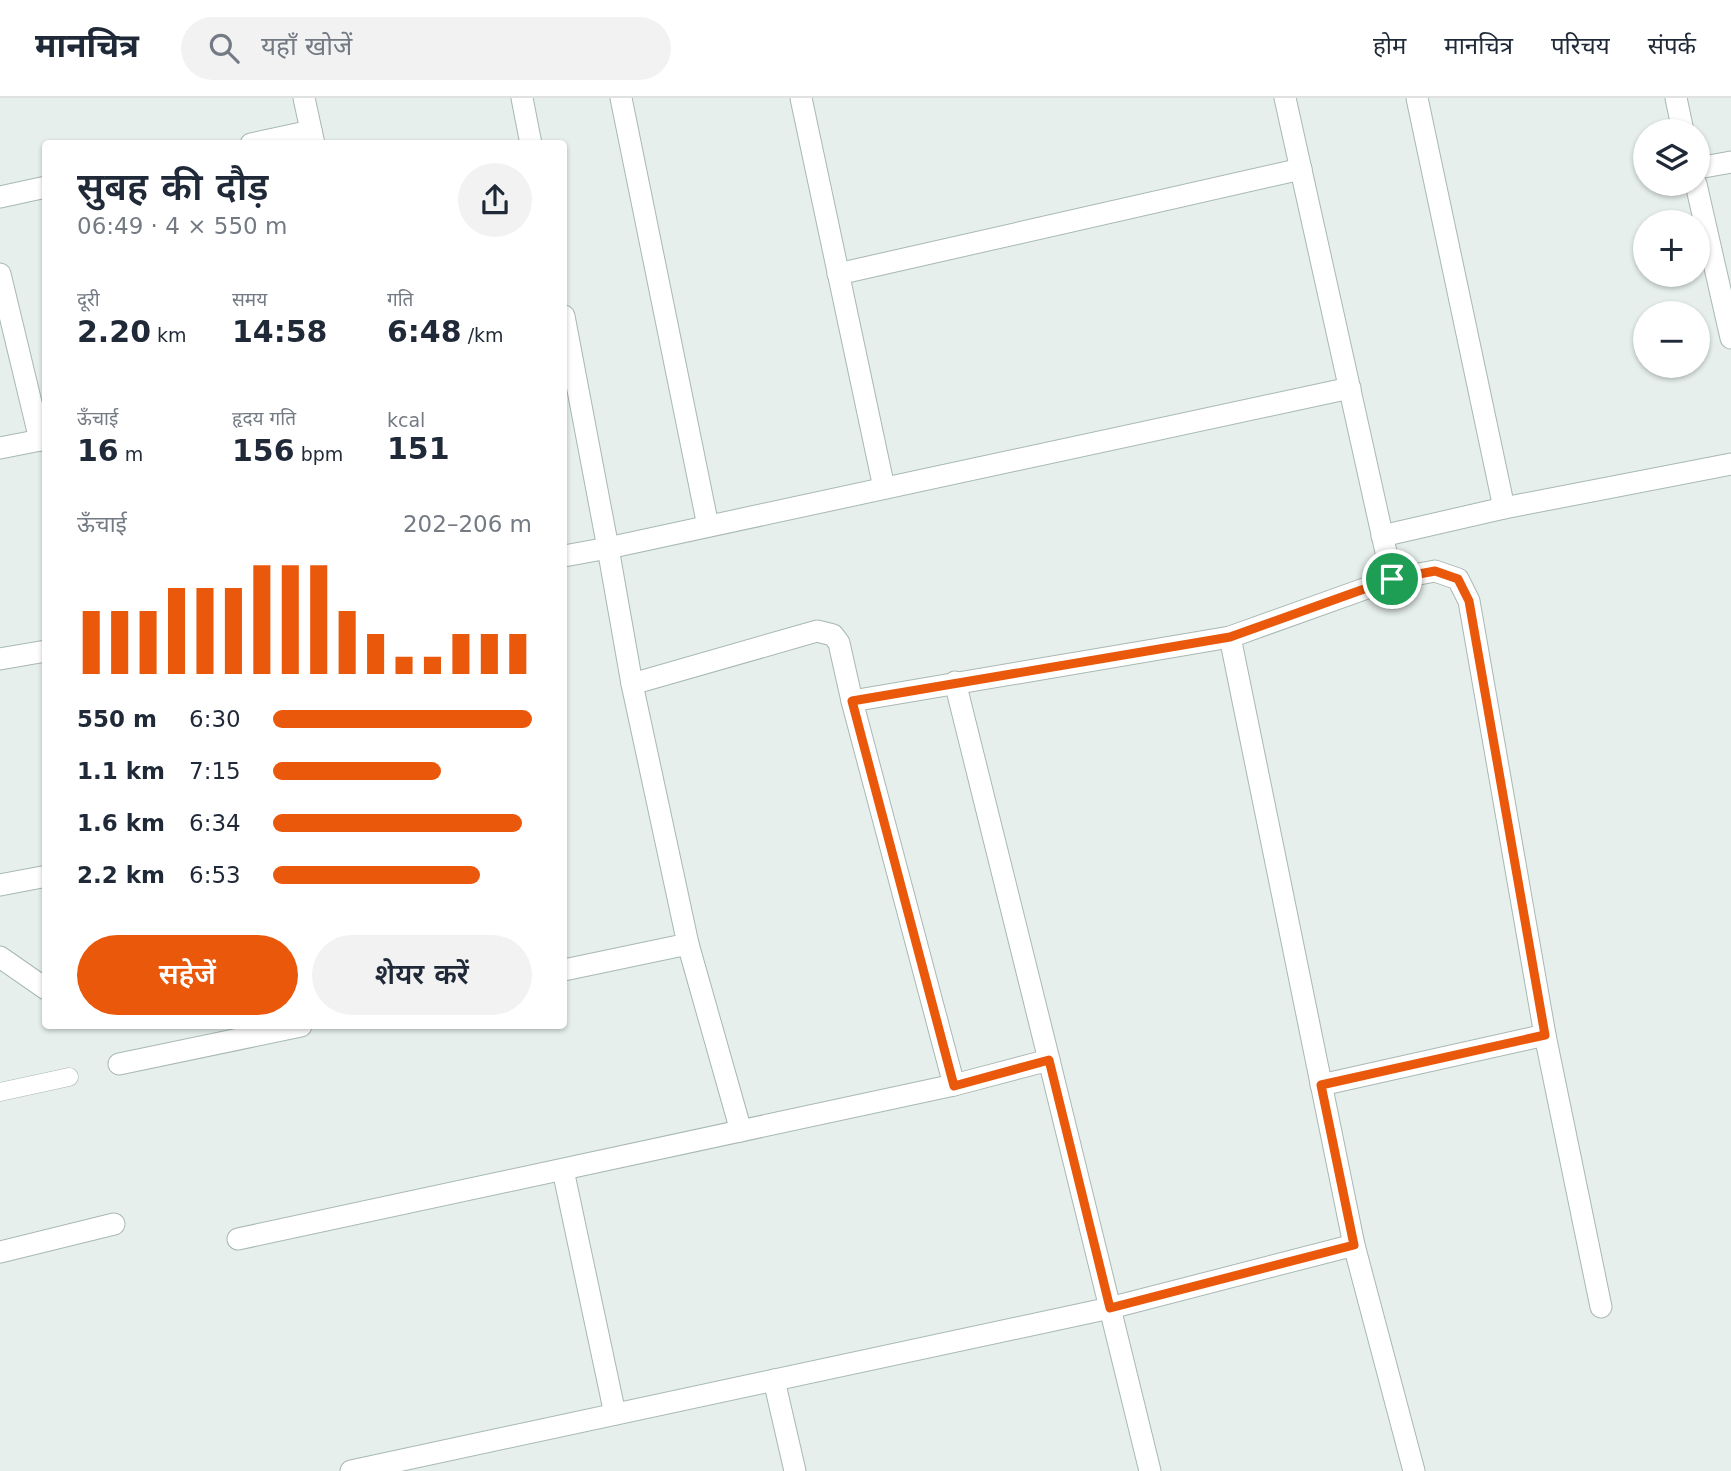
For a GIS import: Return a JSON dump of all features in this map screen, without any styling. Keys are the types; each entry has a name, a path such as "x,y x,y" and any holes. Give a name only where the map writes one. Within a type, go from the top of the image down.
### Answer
{"street":[{"path":"286,140 313,137 304,98"},
{"path":"621,98 708,526"},
{"path":"800,98 884,488"},
{"path":"1285,98 1392,579"},
{"path":"1417,98 1504,508"},
{"path":"1676,98 1680,119"},
{"path":"525,99 530,140"},
{"path":"1710,166 1731,162"},
{"path":"838,274 1301,169"},
{"path":"0,197 42,188"},
{"path":"1699,196 1731,338"},
{"path":"0,274 42,436"},
{"path":"567,338 632,684 688,944 741,1131"},
{"path":"567,555 1350,388"},
{"path":"0,448 42,440"},
{"path":"1382,536 1504,508 1731,464"},
{"path":"852,701 1230,637 1392,579 1435,571 1458,579 1469,601 1545,1035 1601,1307"},
{"path":"632,684 817,631 833,635 839,643 954,1086"},
{"path":"1230,637 1354,1245 1414,1471"},
{"path":"0,657 42,652"},
{"path":"955,682 1150,1471"},
{"path":"0,886 42,877"},
{"path":"567,969 688,944"},
{"path":"0,957 42,986"},
{"path":"119,1064 287,1029"},
{"path":"1321,1085 1545,1035"},
{"path":"238,1239 954,1086 1049,1060"},
{"path":"563,1170 615,1415"},
{"path":"0,1252 114,1224"},
{"path":"351,1471 1110,1308 1354,1245"},
{"path":"774,1380 794,1471"}],"lane":[{"path":"0,1092 69,1077"}],"route":[{"path":"1435,571 1458,579 1469,601 1545,1035 1321,1085 1354,1245 1110,1308 1049,1060 954,1086 852,701 1230,637 1392,579 1435,571"}]}
